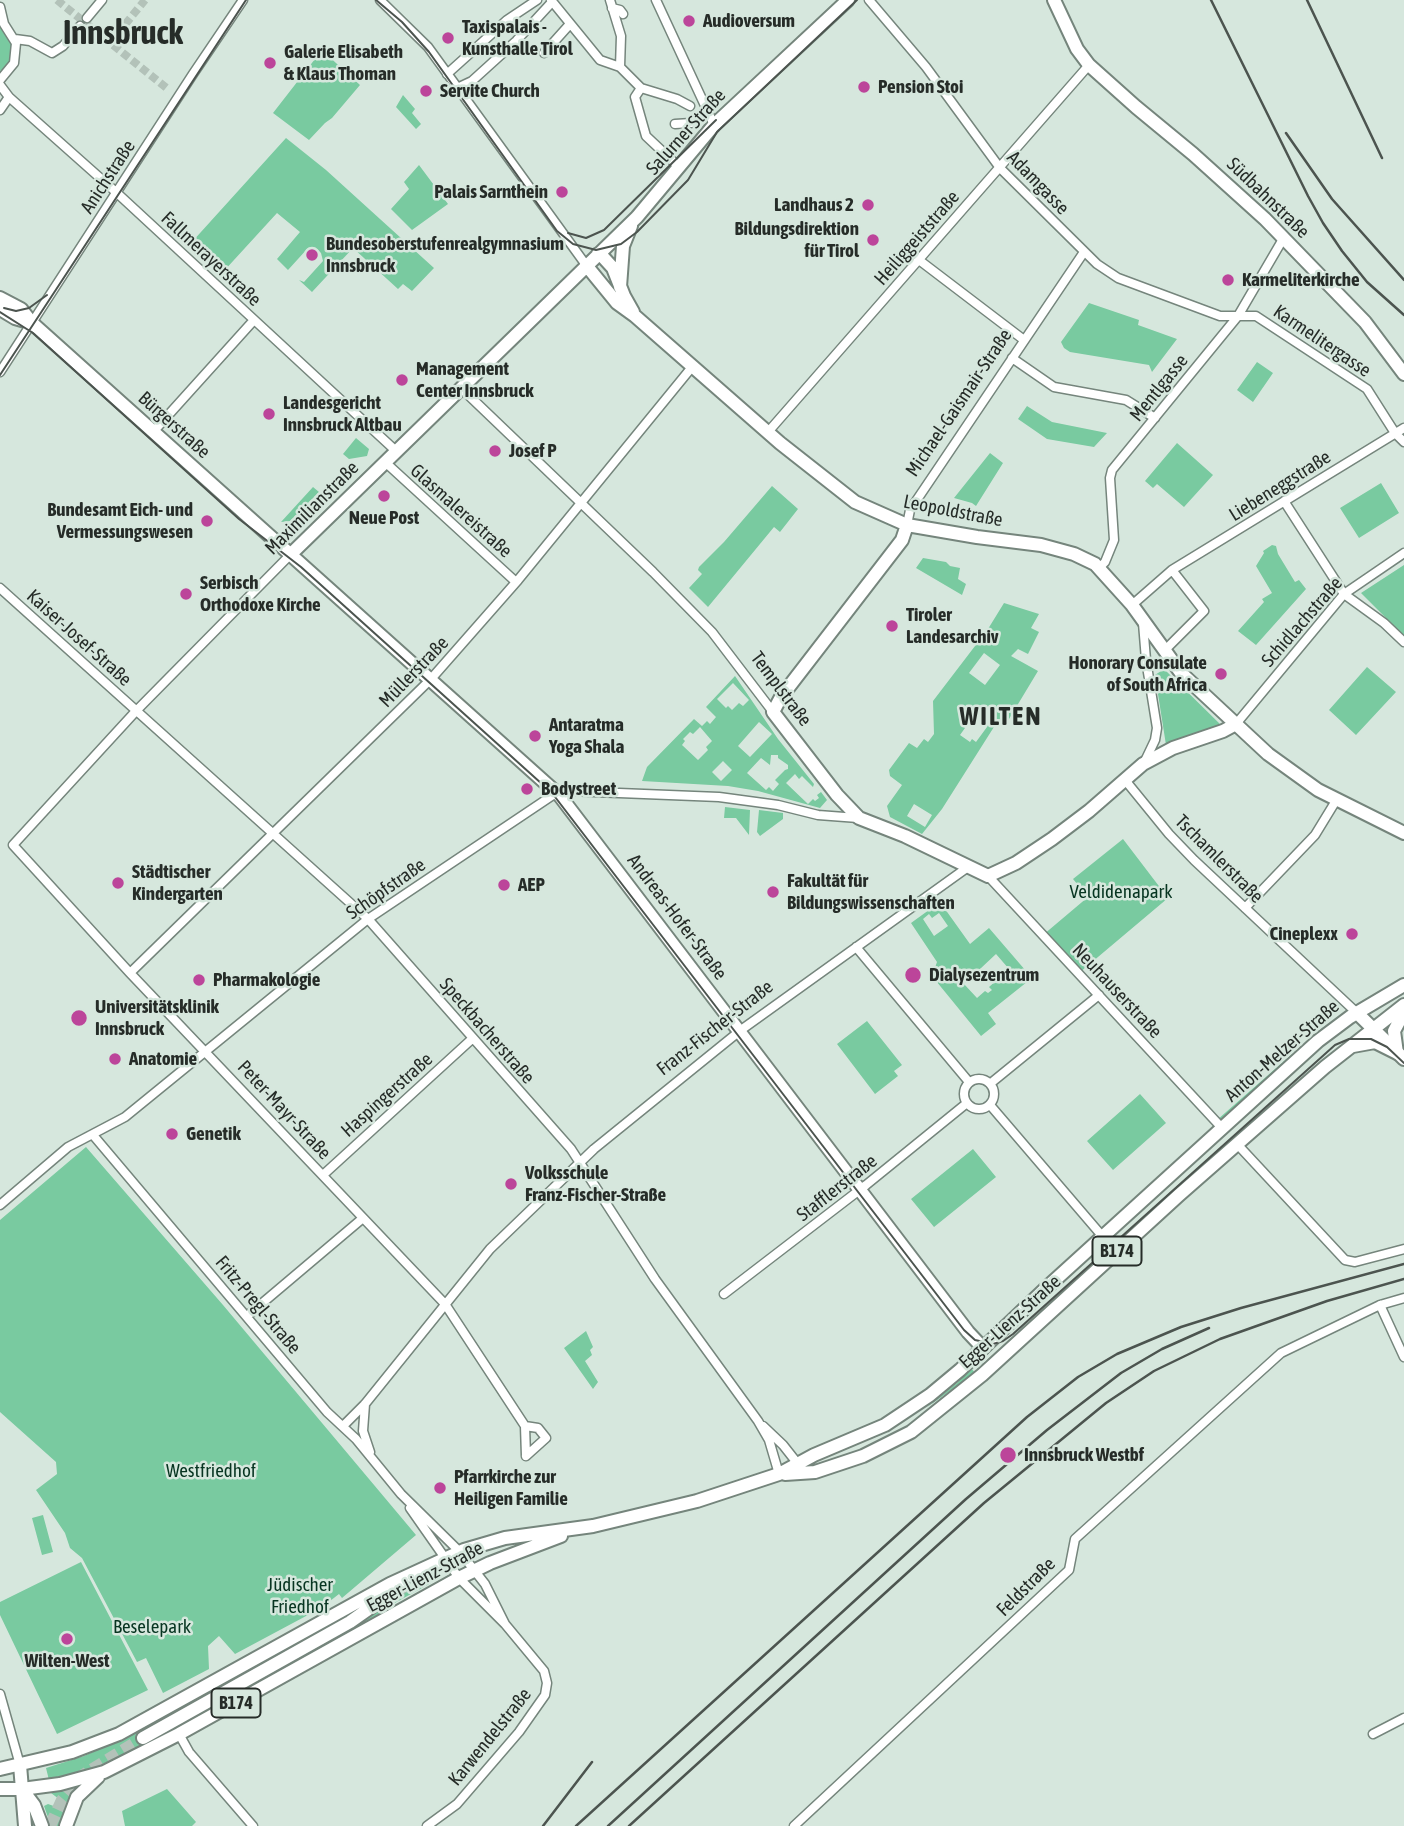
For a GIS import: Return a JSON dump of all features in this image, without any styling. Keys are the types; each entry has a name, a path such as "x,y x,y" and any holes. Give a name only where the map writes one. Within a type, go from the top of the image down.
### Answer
{"street":[{"path":"87,18 102,0"},
{"name":"Anichstraße","path":"0,372 243,0"},
{"path":"380,0 415,33 447,74 586,265"},
{"path":"447,74 537,0"},
{"path":"656,0 715,125"},
{"name":"Salurner Straße","path":"586,265 637,216 715,125 848,0"},
{"name":"Adamgasse","path":"869,0 926,67 1000,168 1103,270 1220,316 1238,316"},
{"name":"Südbahnstraße","path":"1054,0 1077,49 1089,65 1265,219 1365,322 1404,374"},
{"path":"457,88 472,81 518,39 551,1 600,61 620,66 641,88 690,106"},
{"path":"611,4 621,36 620,66"},
{"path":"611,4 623,14"},
{"path":"0,7 4,24 15,39 15,59 3,85 0,110"},
{"path":"544,53 570,24"},
{"path":"15,39 30,41 52,53 63,46 80,26"},
{"name":"Heiliggeiststraße","path":"768,432 1089,65"},
{"name":"Fallmerayerstraße","path":"3,85 396,452"},
{"path":"641,88 635,97 646,136 679,167"},
{"path":"675,124 691,123"},
{"path":"620,287 626,233 637,216"},
{"name":"Mentlgasse","path":"1099,568 1105,562 1114,540 1111,472 1238,316 1283,239"},
{"name":"Michael-Gaismair-Straße","path":"773,712 781,696 902,540 910,510 1084,252"},
{"name":"Leopoldstraße","path":"598,254 613,268 635,316"},
{"path":"919,260 1024,340"},
{"name":"Leopoldstraße","path":"586,265 617,303 850,499 907,525 1041,545 1074,554 1099,568 1132,605 1181,673 1287,769 1337,799 1404,832"},
{"name":"Maximilianstraße","path":"13,845 136,711 291,554 586,265"},
{"name":"Bürgerstraße","path":"0,298 21,309 32,323 291,554"},
{"name":"Bürgerstraße","path":"0,309 15,318 32,323"},
{"name":"Karmelitergasse","path":"1238,316 1256,316 1367,389 1395,433 1404,442"},
{"path":"153,432 254,320"},
{"path":"1012,358 1054,387 1126,400 1155,418"},
{"name":"Müllerstraße","path":"130,973 431,679 516,582 692,367"},
{"name":"Templstraße","path":"460,388 712,632 837,795 859,818 905,836 968,867"},
{"name":"Liebeneggstraße","path":"1132,605 1172,570 1404,428"},
{"name":"Glasmalereistraße","path":"385,462 516,582"},
{"path":"1284,501 1344,594 1384,623 1404,642"},
{"name":"Andreas-Hofer-Straße","path":"291,554 556,793 968,1332 998,1360"},
{"name":"Schidlachstraße","path":"1236,724 1344,594 1404,554"},
{"path":"1164,650 1205,611 1172,570"},
{"name":"Kaiser-Josef-Straße","path":"0,588 136,711"},
{"path":"968,867 989,876 1016,863 1052,839 1125,780 1151,753 1157,729 1146,660 1143,620"},
{"name":"Speckbacherstraße","path":"136,711 368,919 571,1149 655,1279 758,1421 769,1440 779,1474"},
{"path":"1143,764 1173,748 1236,724"},
{"name":"Tschamlerstraße","path":"1125,780 1169,834 1357,1013"},
{"path":"556,793 569,791 719,797 778,805 818,815 859,818"},
{"name":"Schöpfstraße","path":"0,1205 68,1147 125,1117 368,919 556,793"},
{"path":"1245,908 1315,835 1337,799"},
{"name":"Peter-Mayr-Straße","path":"13,845 130,973 445,1304 525,1426"},
{"name":"Franz-Fischer-Straße","path":"343,1426 365,1404 499,1239 579,1163 740,1031 968,867"},
{"name":"Neuhauserstraße","path":"989,876 1222,1128"},
{"path":"856,947 969,1082"},
{"name":"Anton-Melzer-Straße","path":"1222,1128 1318,1041 1357,1013 1404,985"},
{"path":"991,1083 1099,995"},
{"name":"B174","path":"1237,1144 1349,1047 1404,1004"},
{"path":"1401,1056 1394,1031 1404,1012"},
{"path":"1357,1013 1401,1056"},
{"name":"Haspingerstraße","path":"323,1175 472,1038"},
{"path":"1349,1047 1375,1042 1401,1056"},
{"path":"983,1079 991,1083 995,1092 990,1105 981,1109 967,1103 964,1094 969,1082 983,1079"},
{"name":"Stafflerstraße","path":"724,1294 861,1189 967,1103"},
{"path":"990,1105 1103,1237"},
{"name":"Egger-Lienz-Straße","path":"20,1765 72,1752 119,1734 390,1584 460,1552 505,1538 585,1528 678,1506 779,1474 885,1424 930,1395 1222,1128"},
{"name":"Fritz-Pregl-Straße","path":"93,1135 327,1412 374,1461 401,1494 459,1578"},
{"path":"1237,1144 1350,1263 1404,1249"},
{"name":"Egger-Lienz-Straße","path":"779,1474 815,1472 863,1456 911,1432 998,1360 1237,1144"},
{"path":"247,1317 363,1218"},
{"name":"Feldstraße","path":"794,1826 1069,1570 1075,1539 1281,1353 1380,1305 1404,1298"},
{"path":"1380,1305 1404,1357"},
{"path":"365,1404 363,1431 374,1461"},
{"name":"Speckbacherstraße","path":"758,1421 798,1464"},
{"path":"882,1447 877,1436 885,1424"},
{"name":"Fritz-Pregl-Straße","path":"401,1494 475,1570"},
{"name":"Egger-Lienz-Straße","path":"22,1789 60,1784 104,1772 180,1734 459,1578 585,1528"},
{"name":"Karwendelstraße","path":"475,1570 505,1624"},
{"name":"Egger-Lienz-Straße","path":"143,1738 350,1622 421,1571"},
{"name":"Karwendelstraße","path":"427,1826 457,1804 519,1732 545,1695 547,1683 544,1671 505,1624 459,1578"},
{"path":"0,1694 20,1765 25,1826"},
{"path":"1373,1734 1404,1718"},
{"path":"180,1734 189,1752 253,1826"},
{"name":"B174","path":"0,1769 20,1765"},
{"path":"66,1826 77,1797 104,1772"},
{"name":"B174","path":"0,1789 22,1789"},
{"path":"22,1789 34,1805 42,1826"}],"green space":[{"path":"0,23 13,42 10,51 12,60 0,71"},
{"path":"324,52 360,85 309,140 273,113 315,59 317,61"},
{"path":"403,95 415,109 412,113 421,124 416,129 396,107"},
{"path":"286,138 326,170 434,268 412,291 403,284 398,289 353,248 312,292 299,280 304,282 323,261 321,253 317,249 308,248 288,270 277,259 300,232 277,213 223,272 191,243"},
{"path":"419,165 448,204 412,230 391,209 409,189 404,182"},
{"path":"1089,303 1139,320 1138,325 1177,339 1152,372 1149,365 1070,352 1061,342"},
{"path":"1257,362 1273,373 1253,402 1237,390"},
{"path":"1027,406 1052,422 1107,433 1094,447 1047,439 1018,419"},
{"path":"356,438 369,449 367,456 349,459 343,454"},
{"path":"1177,443 1213,475 1184,507 1157,484 1153,488 1145,481"},
{"path":"990,453 1003,463 976,506 954,498"},
{"path":"1381,483 1399,513 1359,538 1340,508"},
{"path":"772,486 798,509 780,532 774,527 708,607 689,588 702,574 698,570 699,567"},
{"path":"313,487 319,492 290,521 281,522"},
{"path":"1272,545 1276,546 1295,582 1299,580 1306,589 1256,645 1238,631 1264,602 1262,599 1272,593 1256,566 1263,551"},
{"path":"923,558 946,562 950,566 960,568 958,579 966,584 962,595 916,568"},
{"path":"1404,565 1404,636 1361,593"},
{"path":"1004,603 1039,614 1031,628 1039,632 1028,654 1018,649 1011,656 1038,671 1006,724 999,719 942,809 922,834 890,817 887,806 902,785 890,776 889,770 909,743 917,748 924,739 928,742 934,734 933,701 988,629","holes":["984,653 1000,665 985,685 969,673","976,714 986,722 984,725 987,727 976,742 972,739 970,742 960,735 965,728 961,724 968,715 973,718","914,804 932,815 925,827 907,816"]},
{"path":"1367,667 1396,692 1356,735 1329,710"},
{"path":"1164,669 1222,726 1166,745 1155,675"},
{"path":"735,676 778,739 814,784 813,787 802,776 799,779 795,774 786,783 808,804 819,798 817,795 821,792 827,800 820,808 758,791 728,786 642,781 647,767 694,719 702,726 707,721 710,724 716,717 706,707","holes":["733,683 749,700 743,706 739,703 732,710 717,699","759,722 772,734 750,757 738,746","700,727 712,741 706,747 708,750 698,760 682,745 685,741 683,739 690,732 693,734","771,755 778,755 778,758 788,765 788,769 775,780 779,784 773,791 769,787 766,790 747,773 761,758 770,765","723,761 732,770 721,781 712,772"]},
{"path":"725,807 750,810 749,835 736,818 724,818"},
{"path":"759,810 783,813 783,819 760,836 757,832"},
{"name":"Veldidenapark","path":"1123,839 1168,898 1079,973 1043,935 1088,897 1073,879"},
{"path":"940,902 970,944 989,928 1032,978 988,1013 996,1024 981,1036 932,976 937,962 911,923","holes":["939,913 948,926 934,936 923,919 929,914 932,918","996,954 1009,969 1001,976 1003,979 1000,983 997,980 989,987 992,990 988,993 985,991 977,998 964,984"]},
{"path":"867,1021 902,1065 894,1071 898,1076 875,1094 837,1044"},
{"path":"1292,1054 1291,1058 1221,1122 1217,1120"},
{"path":"1140,1094 1166,1123 1113,1170 1087,1141"},
{"name":"Westfriedhof","path":"86,1147 416,1535 342,1598 339,1594 321,1608 235,1654 219,1636 208,1646 209,1669 163,1693 146,1658 137,1662 82,1558 70,1548 65,1533 36,1490 57,1474 56,1462 0,1412 0,1220"},
{"path":"973,1149 996,1177 934,1227 911,1199"},
{"path":"586,1331 593,1347 590,1350 592,1355 585,1361 598,1382 593,1389 564,1348"},
{"path":"972,1369 975,1373 926,1408 957,1383"},
{"path":"43,1515 53,1552 42,1555 32,1518"},
{"name":"Wilten-West","path":"81,1562 148,1690 57,1734 0,1615 0,1602"},
{"path":"428,1579 431,1583 336,1641 334,1637"},
{"path":"137,1732 145,1745 89,1770 49,1780 46,1768 84,1756"},
{"path":"82,1785 67,1805 51,1793 51,1791"},
{"path":"167,1789 196,1822 192,1826 125,1826 122,1811"},
{"path":"48,1804 65,1810 60,1826 51,1826 44,1806"}],"tunnel":[{"path":"57,0 169,90"},
{"path":"110,43 145,0"},
{"path":"50,1826 62,1800 83,1775 143,1738"}],"tram line":[{"path":"0,375 246,0"},
{"path":"376,0 402,22 429,52 557,231 573,244 596,250 621,244 637,232 688,180 717,132 857,0"},
{"path":"568,233 586,238 604,230 716,120"},
{"path":"4,308 16,311 29,308 47,295"},
{"path":"0,312 33,333 239,519 301,567 552,793 964,1330 975,1340 993,1344 1013,1334 1335,1045 1349,1039 1371,1039 1387,1047 1404,1063"}],"railway":[{"path":"1211,0 1323,223 1367,282 1404,315"},
{"path":"1307,0 1382,158"},
{"path":"1286,133 1332,199 1404,280"},
{"path":"576,1826 1027,1417 1078,1377 1117,1354 1181,1327 1404,1264"},
{"path":"629,1826 984,1503 1106,1403 1154,1371 1220,1339 1327,1301 1404,1279"},
{"path":"608,1826 966,1499 1047,1430 1121,1373 1162,1349 1209,1328"},
{"path":"543,1826 592,1762"}],"place":[{"name":"Audioversum","path":"689,21"},
{"name":"Taxispalais - Kunsthalle Tirol","path":"448,38"},
{"name":"Galerie Elisabeth & Klaus Thoman","path":"270,63"},
{"name":"Pension Stoi","path":"864,87"},
{"name":"Servite Church","path":"426,91"},
{"name":"Palais Sarnthein","path":"562,192"},
{"name":"Landhaus 2","path":"868,205"},
{"name":"Bildungsdirektion für Tirol","path":"873,240"},
{"name":"Bundesoberstufenrealgymnasium Innsbruck","path":"312,255"},
{"name":"Karmeliterkirche","path":"1228,280"},
{"name":"Management Center Innsbruck","path":"402,380"},
{"name":"Landesgericht Innsbruck Altbau","path":"269,414"},
{"name":"Josef P","path":"495,451"},
{"name":"Neue Post","path":"384,496"},
{"name":"Bundesamt Eich- und Vermessungswesen","path":"207,521"},
{"name":"Serbisch Orthodoxe Kirche","path":"186,594"},
{"name":"Tiroler Landesarchiv","path":"892,626"},
{"name":"Honorary Consulate of South Africa","path":"1221,674"},
{"name":"Antaratma Yoga Shala","path":"535,736"},
{"name":"Bodystreet","path":"527,789"},
{"name":"Städtischer Kindergarten","path":"118,883"},
{"name":"AEP","path":"504,885"},
{"name":"Fakultät für Bildungswissenschaften","path":"773,892"},
{"name":"Cineplexx","path":"1352,934"},
{"name":"Dialysezentrum","path":"913,975"},
{"name":"Pharmakologie","path":"199,980"},
{"name":"Universitätsklinik Innsbruck","path":"79,1018"},
{"name":"Anatomie","path":"115,1059"},
{"name":"Genetik","path":"172,1134"},
{"name":"Volksschule Franz-Fischer-Straße","path":"511,1184"},
{"name":"Innsbruck Westbf","path":"1008,1455"},
{"name":"Pfarrkirche zur Heiligen Familie","path":"440,1488"},
{"name":"Wilten-West","path":"67,1639"}],"district":[{"name":"Innsbruck","path":"123,34"},
{"name":"WILTEN","path":"1001,717"}],"park label":[{"name":"Jüdischer Friedhof","path":"300,1596"},
{"name":"Beselepark","path":"152,1627"}]}
